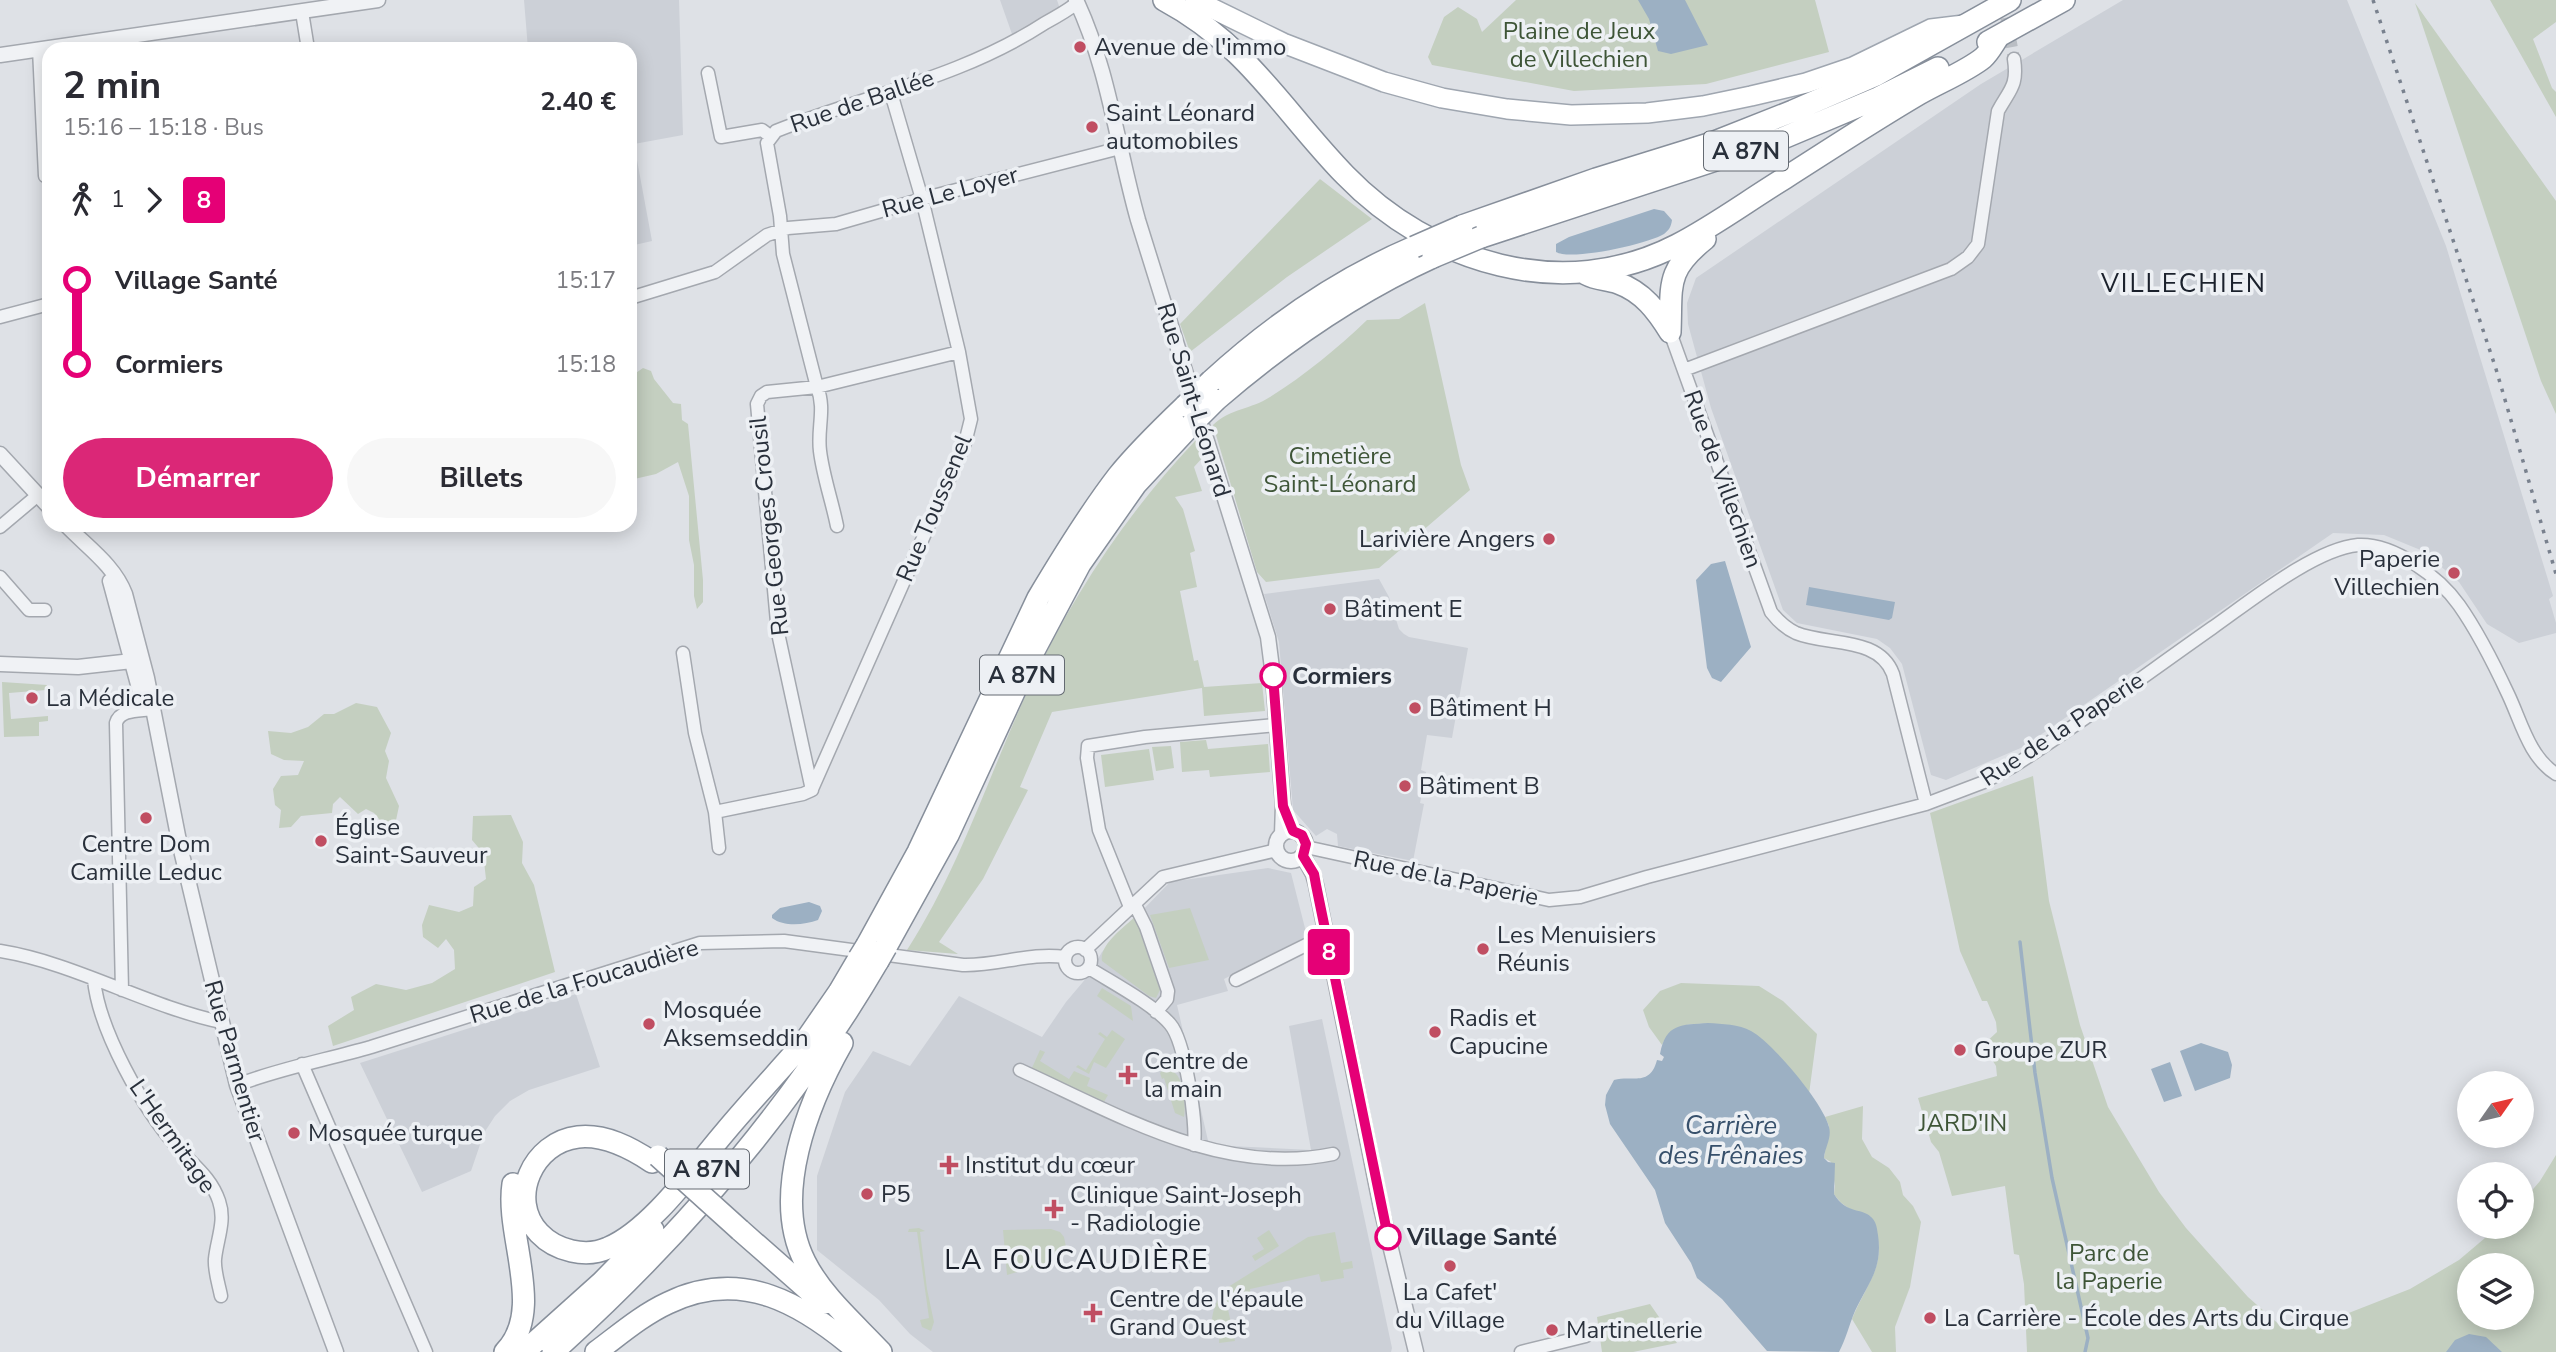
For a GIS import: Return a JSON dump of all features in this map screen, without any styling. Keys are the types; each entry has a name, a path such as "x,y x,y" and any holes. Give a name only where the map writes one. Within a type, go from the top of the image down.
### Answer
{"highway":[{"path":"1164,0 1206,25 1250,64 1344,174 1398,220 1456,252 1490,265 1554,273 1627,263 1676,246 1885,114 1984,57 1999,36"},
{"name":"A 87N","path":"553,1352 613,1297 713,1191 764,1129 832,1038 879,954 918,852 1038,598 1087,518 1120,474 1214,390 1254,344 1312,302 1356,275 1414,247 1462,226 1596,178 1712,143 1793,111 1876,75 2010,0"},
{"name":"A 87N","path":"1214,390 1343,305 1433,257 1481,237 1783,138 1878,98 2064,0"},
{"path":"1670,332 1673,275 1685,256 1718,229 1727,214"},
{"path":"1581,271 1597,280 1618,283 1649,301 1670,332"},
{"name":"A 87N","path":"524,1352 602,1282 671,1211 750,1117 806,1040 879,954 934,882 976,774 1028,662 1080,564 1188,415"},
{"path":"879,954 815,1096 797,1154 792,1209 795,1232 805,1262 879,1352"},
{"path":"655,1159 601,1139 578,1137 562,1141 543,1153 531,1169 524,1195 528,1216 539,1233 563,1249 594,1252 617,1244 668,1198 806,1040"},
{"path":"505,1352 514,1341 522,1321 523,1290 511,1196 516,1171 528,1150 555,1130 589,1123 619,1131 646,1146 655,1159 868,1352"},
{"path":"738,1233 879,1352"},
{"path":"596,1352 668,1303 710,1290 735,1289 760,1292 790,1302 859,1352"}],"main road":[{"path":"1195,0 1283,43 1384,82 1442,98 1571,115 1647,113 1703,106 1751,96 1806,83 1853,67 1931,29 1968,24"}],"street":[{"path":"89,42 302,12 325,4 378,0"},
{"name":"Rue de Ballée","path":"780,230 780,216 766,150 769,136 784,127 891,93 987,56 1031,33 1076,1"},
{"name":"Rue Saint-Léonard","path":"1076,1 1086,21 1103,73 1138,218 1268,637 1283,806 1288,832"},
{"path":"302,12 307,42"},
{"path":"39,49 42,113"},
{"path":"0,55 42,49"},
{"name":"Rue de Villechien","path":"1926,804 1893,674 1887,661 1871,650 1798,634 1783,626 1771,612 1684,370 1911,285 1951,269 1968,257 1978,244 1998,111 2011,93 2016,75 2014,59"},
{"path":"708,73 721,137 762,130 769,136"},
{"name":"Rue Toussenel","path":"812,790 969,431 970,407 959,352 922,199 891,93"},
{"name":"Rue Le Loyer","path":"780,230 836,224 1120,148"},
{"path":"637,296 715,272 767,235 780,230 789,282 823,410 820,450 836,526"},
{"path":"0,317 42,306"},
{"path":"1670,332 1684,370"},
{"name":"Rue Georges Crousil","path":"812,790 778,633 757,404 767,392 817,387 959,352"},
{"path":"0,454 42,499"},
{"path":"0,527 38,495"},
{"name":"Rue Parmentier","path":"75,532 112,583 137,661 156,752 162,762 237,1085 336,1352"},
{"name":"Rue de la Paperie","path":"1301,855 1549,900 1580,897 1926,804 1984,782 2028,757 2295,571 2340,550 2361,545 2384,550 2415,564 2453,597 2497,673 2537,756 2556,774"},
{"path":"0,577 29,610 45,610"},
{"path":"683,653 695,733 715,812 719,848"},
{"path":"0,664 70,667 137,661"},
{"path":"122,990 116,723 120,715 149,710"},
{"path":"1156,1012 1167,999 1168,991 1146,927 1132,904 1099,830 1087,758 1088,746 1164,735 1276,725"},
{"path":"715,812 812,790"},
{"path":"1301,855 1283,859 1277,850 1277,841 1288,832 1304,838 1301,855 1314,874 1381,1208 1416,1352"},
{"name":"Rue de la Foucaudière","path":"237,1085 302,1064 320,1062 371,1047 700,943 784,941 963,965 1042,955 1065,957 1075,947 1085,950 1132,904 1168,875 1277,850"},
{"path":"1236,980 1308,944 1328,944"},
{"path":"1085,950 1091,960 1089,968"},
{"path":"0,951 22,955 221,1022"},
{"name":"Rue de la Foucaudière","path":"1065,957 1066,966 1072,972 1081,973 1089,968 1156,1012 1172,1027 1194,1116 1194,1145"},
{"name":"L'Hermitage","path":"94,980 106,1022 139,1094 176,1146 207,1176 220,1203 222,1229 215,1261 220,1296"},
{"path":"302,1064 426,1352"},
{"path":"1020,1070 1121,1116 1214,1151 1286,1160 1333,1154"},
{"path":"1521,1352 1586,1336"}],"shaded area":[{"path":"524,0 679,0 683,135 637,143 637,42 527,42"},
{"path":"1000,0 1057,0 1060,9 1013,37"},
{"path":"2123,0 2347,0 2446,246 2553,596 2549,599 2556,633 2519,643 2487,624 2459,582 2423,551 2384,535 2333,533 2023,747 1946,780 1931,775 1902,664 1890,648 1877,639 1797,623 1783,610 1711,408 1688,324 1687,303 1696,278 1981,84"},
{"path":"637,160 652,241 637,244"},
{"path":"1379,579 1389,597 1399,629 1404,634 1468,648 1452,738 1427,735 1421,770 1426,772 1420,803 1424,804 1413,861 1338,846 1337,834 1327,829 1316,836 1293,810 1279,642 1264,594"},
{"name":"Village Santé","path":"1268,868 1291,873 1307,936 1224,979 1228,991 1177,1005 1209,1145 1311,1150 1289,1026 1322,1019 1391,1352 933,1352 910,1334 879,1300 817,1250 817,1176 845,1092 873,1051 910,1066 959,996 1042,1037 1088,976 1102,952 1170,882"},
{"path":"576,994 600,1067 529,1090 510,1101 495,1116 484,1133 471,1171 422,1192 360,1063"}],"green space":[{"name":"Plaine de Jeux de Villechien","path":"1516,0 1815,0 1829,52 1706,84 1574,91 1432,65 1428,57 1444,17 1458,7 1477,19 1482,32"},
{"path":"2490,0 2556,0 2556,22 2533,39 2556,92 2556,117"},
{"path":"2415,3 2556,201 2556,414 2541,381"},
{"path":"1320,179 1372,219 1287,277 1190,352 1180,324"},
{"name":"Cimetière Saint-Léonard","path":"1425,303 1461,465 1470,490 1379,568 1266,582 1257,572 1213,425 1283,389 1321,361 1367,320 1399,319"},
{"path":"643,368 651,371 673,403 681,404 682,420 688,424 703,580 703,602 697,609 689,540 689,496 678,462 656,474 637,478 637,372"},
{"path":"1195,441 1199,441 1203,457 1194,467 1202,491 1175,497 1183,509 1195,551 1190,553 1197,587 1180,591 1194,661 1198,660 1204,687 1262,683 1265,711 1204,716 1202,688 1052,712 1020,787 1028,790 983,879 939,942 958,954 907,950 943,887 1015,719 1064,620 1124,526"},
{"path":"2,682 47,685 46,690 9,693 11,719 48,716 48,721 39,722 39,736 4,737"},
{"path":"356,703 377,707 391,733 385,751 389,761 386,778 399,806 395,825 384,825 374,813 366,809 358,814 340,797 333,804 332,813 301,816 291,827 279,828 281,810 275,805 273,789 281,776 298,775 304,761 284,760 271,754 268,731 291,733 308,727 324,714 334,714"},
{"path":"1206,740 1208,749 1268,744 1270,772 1210,777 1209,770 1182,772 1180,742"},
{"path":"1171,746 1174,768 1156,771 1152,747"},
{"path":"1149,749 1154,780 1105,787 1101,755"},
{"name":"Parc de la Paperie","path":"2033,776 2049,901 2080,1025 2108,1107 2159,1192 2186,1228 2248,1297 2282,1327 2341,1316 2410,1289 2457,1261 2457,1330 2534,1330 2534,1253 2467,1253 2484,1239 2534,1239 2534,1188 2556,1155 2556,1352 2027,1352 2024,1284 2019,1255 2014,1254 2005,1186 1952,1196 1939,1152 1931,1142 1918,1098 1997,1076 1996,1066 1983,1045 1997,1032 1996,1022 1987,1001 1982,1001 1960,951 1930,813"},
{"path":"511,815 523,842 522,863 534,885 555,972 333,1046 328,1026 354,1010 351,997 376,984 406,990 432,983 455,969 454,950 446,939 438,948 423,937 422,925 429,905 459,912 473,906 474,887 486,879 483,853 472,840 473,816"},
{"path":"1190,908 1209,960 1169,968 1150,915"},
{"path":"1135,917 1141,923 1140,932 1160,990 1156,998 1149,996 1102,961 1108,943"},
{"path":"1681,983 1759,986 1783,1001 1817,1034 1809,1094 1786,1064 1763,1041 1734,1027 1716,1024 1685,1025 1671,1032 1662,1045 1649,1027 1643,1010 1660,991"},
{"path":"1102,988 1131,1006 1133,1021 1097,996"},
{"path":"1112,1030 1125,1039 1106,1068 1094,1062 1089,1074 1076,1067 1078,1065 1086,1070 1105,1039 1098,1034 1100,1032 1107,1037"},
{"path":"1040,1050 1045,1052 1040,1061 1069,1079 1074,1071 1090,1078 1087,1086 1108,1095 1104,1102 1031,1070"},
{"path":"1165,1067 1175,1073 1180,1081 1184,1117 1175,1113 1164,1078 1162,1079 1160,1073"},
{"path":"1863,1106 1862,1139 1872,1157 1889,1168 1900,1182 1903,1195 1913,1206 1921,1222 1910,1287 1895,1327 1896,1352 1872,1352 1852,1319 1871,1281 1879,1245 1870,1216 1854,1211 1837,1199 1834,1194 1831,1162 1824,1158 1829,1126 1825,1117"},
{"path":"919,1228 925,1231 920,1232 934,1322 931,1331 922,1327 920,1320 929,1318 917,1232 908,1232 909,1229"},
{"path":"1051,1229 1060,1232 1064,1237 1067,1252 1059,1260 1007,1275 1003,1230"},
{"path":"1269,1230 1279,1246 1255,1261 1252,1256 1264,1249 1257,1238"},
{"path":"1335,1232 1341,1263 1352,1261 1353,1268 1343,1270 1344,1278 1321,1282 1319,1274 1250,1289 1251,1297 1247,1300 1227,1305 1235,1341 1219,1343 1220,1321 1211,1325 1218,1300 1228,1287 1308,1237"},
{"path":"1650,1304 1677,1343 1633,1352 1602,1352 1597,1317"}],"water":[{"path":"1638,0 1685,0 1708,45 1671,54 1658,51 1649,19"},
{"path":"1654,209 1664,211 1672,220 1667,231 1655,238 1593,253 1556,252 1556,244 1569,237"},
{"path":"1725,561 1751,647 1721,682 1712,678 1707,668 1696,580 1711,564"},
{"path":"1809,587 1895,602 1892,618 1889,620 1806,605"},
{"path":"809,902 820,906 822,911 818,920 794,924 782,923 772,918 780,908"},
{"name":"Carrière des Frênaies","path":"1708,1023 1736,1026 1751,1031 1771,1047 1796,1074 1818,1104 1829,1127 1830,1135 1824,1158 1835,1163 1834,1194 1844,1205 1869,1215 1875,1223 1879,1247 1876,1267 1839,1352 1767,1351 1722,1299 1697,1278 1691,1263 1665,1223 1655,1190 1610,1124 1605,1105 1606,1095 1614,1080 1640,1078 1650,1074 1657,1060 1662,1061 1664,1057 1660,1054 1666,1036 1671,1031 1683,1026"},
{"path":"2201,1043 2228,1052 2232,1065 2230,1078 2195,1091 2180,1051"},
{"path":"2170,1062 2182,1096 2164,1102 2151,1069"},
{"path":"2469,1334 2486,1337 2502,1352 2446,1352 2455,1340"}],"waterway":[{"path":"2020,942 2035,1073 2052,1178 2088,1338 2085,1352"}],"tunnel":[{"path":"2003,0 2014,59"}],"railway":[{"path":"2373,0 2496,369 2556,574"}],"bus line":[{"name":"8","path":"1273,676 1283,806 1293,831 1304,838 1306,849 1303,856 1314,874 1388,1237"}],"place":[{"name":"Avenue de l'immo","path":"1080,47"},
{"name":"Saint Léonard automobiles","path":"1092,127"},
{"name":"Larivière Angers","path":"1549,539"},
{"name":"Paperie Villechien","path":"2454,573"},
{"name":"Bâtiment E","path":"1330,609"},
{"name":"Cormiers","path":"1273,676"},
{"name":"La Médicale","path":"32,698"},
{"name":"Bâtiment H","path":"1415,708"},
{"name":"Bâtiment B","path":"1405,786"},
{"name":"Centre Dom Camille Leduc","path":"146,818"},
{"name":"Église Saint-Sauveur","path":"321,841"},
{"name":"Les Menuisiers Réunis","path":"1483,949"},
{"name":"Mosquée Aksemseddin","path":"649,1024"},
{"name":"Radis et Capucine","path":"1435,1032"},
{"name":"Groupe ZUR","path":"1960,1050"},
{"name":"Centre de la main","path":"1128,1075"},
{"name":"Mosquée turque","path":"294,1133"},
{"name":"Institut du cœur","path":"949,1165"},
{"name":"P5","path":"867,1194"},
{"name":"Clinique Saint-Joseph - Radiologie","path":"1054,1209"},
{"name":"Village Santé","path":"1388,1237"},
{"name":"La Cafet' du Village","path":"1450,1266"},
{"name":"Centre de l'épaule Grand Ouest","path":"1093,1313"},
{"name":"La Carrière - École des Arts du Cirque","path":"1930,1318"},
{"name":"Martinellerie","path":"1552,1330"}],"district":[{"name":"VILLECHIEN","path":"2184,283"},
{"name":"LA FOUCAUDIÈRE","path":"1077,1260"}],"park label":[{"name":"JARD'IN","path":"1963,1123"}]}
